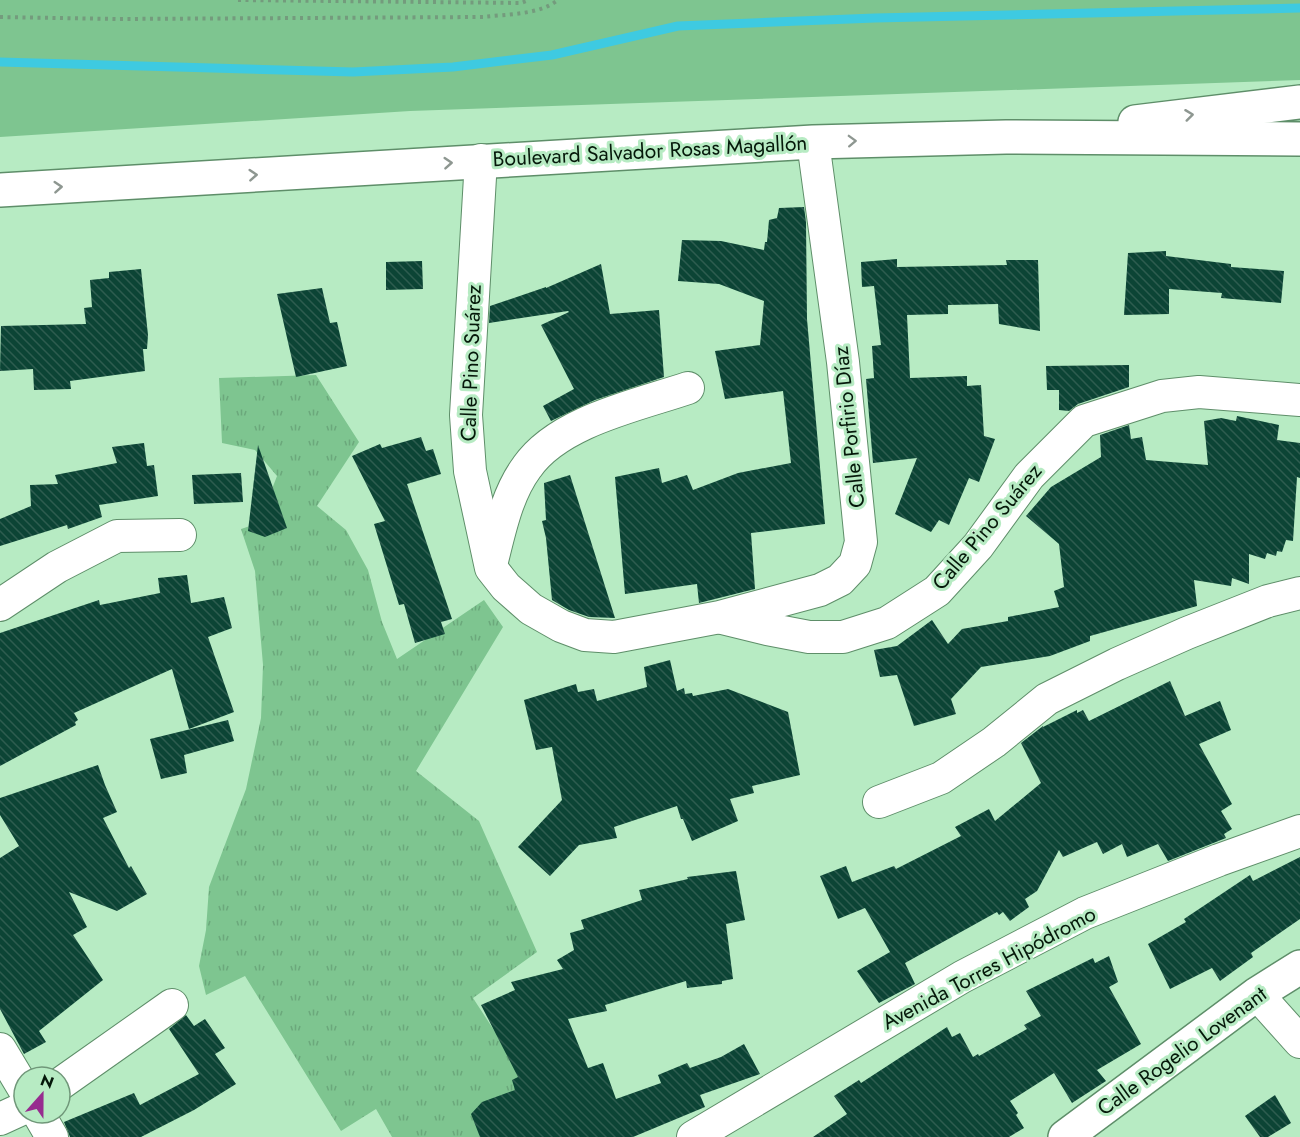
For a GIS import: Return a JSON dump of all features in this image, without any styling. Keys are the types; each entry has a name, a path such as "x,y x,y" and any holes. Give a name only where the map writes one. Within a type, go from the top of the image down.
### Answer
{"main road":[{"path":"1006,137 1300,102"},
{"name":"Boulevard Salvador Rosas Magallón","path":"0,190 813,142 1006,137 1300,139"},
{"name":"Calle Rogelio Lovenant","path":"1065,1137 1257,994 1300,967"}],"street":[{"name":"Calle Porfirio Díaz","path":"720,617 820,590 840,580 855,564 861,542 843,362 813,142"},
{"name":"Calle Pino Suárez","path":"481,160 466,415 470,471 491,568 506,587 531,609 561,626 585,635 614,637 720,617 809,637 843,637 887,622 937,591 978,546 1029,476 1084,421 1116,409 1171,395 1199,392 1300,400"},
{"path":"491,568 502,521 514,489 527,466 550,443 584,423 688,388"},
{"path":"0,605 57,567 117,536 180,535"},
{"path":"879,802 941,778 994,742 1047,699 1097,674 1187,633 1268,601 1300,593"},
{"name":"Avenida Torres Hipódromo","path":"693,1137 962,977 1085,913 1300,831"},
{"path":"1257,994 1300,1042"},
{"path":"72,1076 172,1005"},
{"path":"0,1049 12,1069"}],"path":[{"path":"238,0 521,3 529,0"},
{"path":"0,17 483,18 551,6 558,0"}],"green space":[{"path":"0,0 1300,0 1300,80 410,111 0,137"},
{"path":"316,375 359,442 317,506 346,530 368,570 382,622 397,659 484,600 503,627 416,771 479,821 537,952 473,998 531,1087 485,1137 392,1137 376,1109 341,1131 245,976 206,995 199,966 206,930 209,887 246,789 261,718 263,665 255,571 241,529 259,523 277,476 255,450 222,443 219,378"}],"building":[{"path":"804,207 807,319 825,524 751,533 755,589 699,603 697,584 625,594 615,477 659,468 662,483 687,475 693,490 738,473 791,463 783,391 725,399 715,351 760,345 764,301 719,284 678,281 682,240 721,241 764,250 769,220 777,218 779,208"},
{"path":"1166,251 1166,256 1231,264 1231,267 1284,271 1281,303 1221,298 1222,293 1169,289 1169,314 1124,315 1128,253"},
{"path":"897,259 897,267 1007,265 1006,260 1038,260 1040,331 999,324 998,304 948,305 948,314 907,315 910,378 967,376 967,386 981,385 984,436 995,439 979,482 969,478 949,525 939,520 931,532 895,514 917,458 873,463 866,379 874,378 872,346 881,345 874,286 862,287 861,262"},
{"path":"422,261 423,289 386,290 386,262"},
{"path":"601,264 610,314 659,310 664,377 595,400 551,421 543,406 574,389 541,325 569,312 489,323 490,306 546,288"},
{"path":"141,269 148,335 147,349 143,349 145,371 70,381 71,389 34,390 33,369 0,371 1,326 86,324 84,308 92,307 90,280 109,278 109,272"},
{"path":"322,288 330,323 337,322 347,366 296,377 277,294"},
{"path":"1129,365 1129,387 1078,404 1069,411 1059,410 1059,390 1047,390 1046,366"},
{"path":"1237,416 1279,425 1277,440 1300,443 1300,478 1297,477 1293,541 1286,540 1282,552 1277,551 1276,556 1267,553 1265,559 1249,554 1249,584 1232,578 1231,586 1194,580 1197,606 1090,636 1090,641 1050,656 981,667 951,699 956,714 914,726 897,675 880,677 874,650 897,646 932,620 948,644 962,629 1008,621 1008,617 1059,607 1054,591 1064,587 1059,544 1026,516 1051,487 1101,457 1100,435 1129,425 1131,439 1142,437 1146,460 1208,465 1204,421 1221,418 1236,421"},
{"path":"421,437 426,451 433,449 441,474 407,484 452,619 441,622 445,634 415,643 404,604 399,605 374,524 385,521 352,456 380,444 382,448"},
{"path":"144,443 147,466 154,465 158,496 99,505 102,517 68,529 67,525 0,546 0,519 31,506 30,485 58,484 55,475 117,463 112,447"},
{"path":"258,445 287,528 265,537 248,531"},
{"path":"241,473 243,502 194,504 192,475"},
{"path":"570,475 615,618 589,617 569,610 552,600 546,538 542,521 546,520 544,483"},
{"path":"187,575 191,603 224,597 232,628 208,637 234,712 189,729 172,669 74,713 78,720 75,722 76,725 0,766 0,633 99,600 100,605 160,593 158,578"},
{"path":"670,660 677,691 684,688 685,694 692,693 693,696 728,689 788,712 800,775 752,786 754,793 730,799 738,821 692,841 677,806 614,827 617,838 579,845 550,876 518,847 562,800 552,747 536,750 524,700 576,684 578,692 594,689 597,701 647,687 644,667"},
{"path":"1170,681 1185,716 1220,701 1231,730 1199,744 1232,804 1221,811 1232,829 1224,834 1226,838 1168,861 1158,844 1127,857 1122,844 1103,854 1097,842 1063,857 1059,850 1037,891 1025,899 1029,907 1010,921 1003,912 999,915 997,912 905,963 915,984 879,1003 857,971 890,952 865,908 838,919 820,876 846,866 852,882 894,866 896,869 961,836 955,827 989,809 995,821 1041,783 1021,743 1043,726 1077,710 1077,713 1083,710 1089,721"},
{"path":"228,720 234,741 184,755 187,773 161,779 150,739"},
{"path":"98,765 117,812 103,818 129,868 131,866 147,894 117,911 69,892 87,927 73,935 103,980 39,1031 46,1042 24,1054 0,1009 0,858 19,846 0,815 0,798"},
{"path":"1300,857 1300,919 1251,953 1253,957 1220,981 1212,968 1170,989 1148,944 1186,922 1184,919 1250,875 1253,881"},
{"path":"736,871 745,920 726,924 733,979 722,981 722,984 687,988 686,981 605,1005 607,1011 568,1019 588,1068 603,1063 616,1099 661,1083 658,1075 687,1063 690,1068 721,1057 744,1044 760,1074 700,1095 705,1107 633,1137 480,1137 471,1114 482,1102 515,1090 512,1080 518,1077 481,1005 515,990 511,982 563,969 557,960 574,950 570,933 584,929 581,920 642,900 639,890 688,879 687,877"},
{"path":"1109,956 1118,982 1109,987 1141,1044 1097,1070 1106,1081 1072,1103 1054,1073 1010,1101 1024,1128 1009,1137 813,1137 847,1114 834,1096 859,1080 861,1083 947,1027 952,1037 960,1033 973,1057 978,1054 979,1056 1027,1029 1024,1025 1041,1016 1026,991 1093,958 1095,963"},
{"path":"186,1015 194,1026 205,1019 225,1048 215,1054 236,1084 194,1110 141,1137 70,1137 65,1125 72,1125 72,1119 134,1093 140,1105 199,1074 169,1029"},
{"path":"1275,1095 1291,1123 1268,1137 1260,1137 1245,1116"}],"waterway":[{"path":"0,62 353,72 453,67 552,55 678,26 875,18 1300,8"}]}
